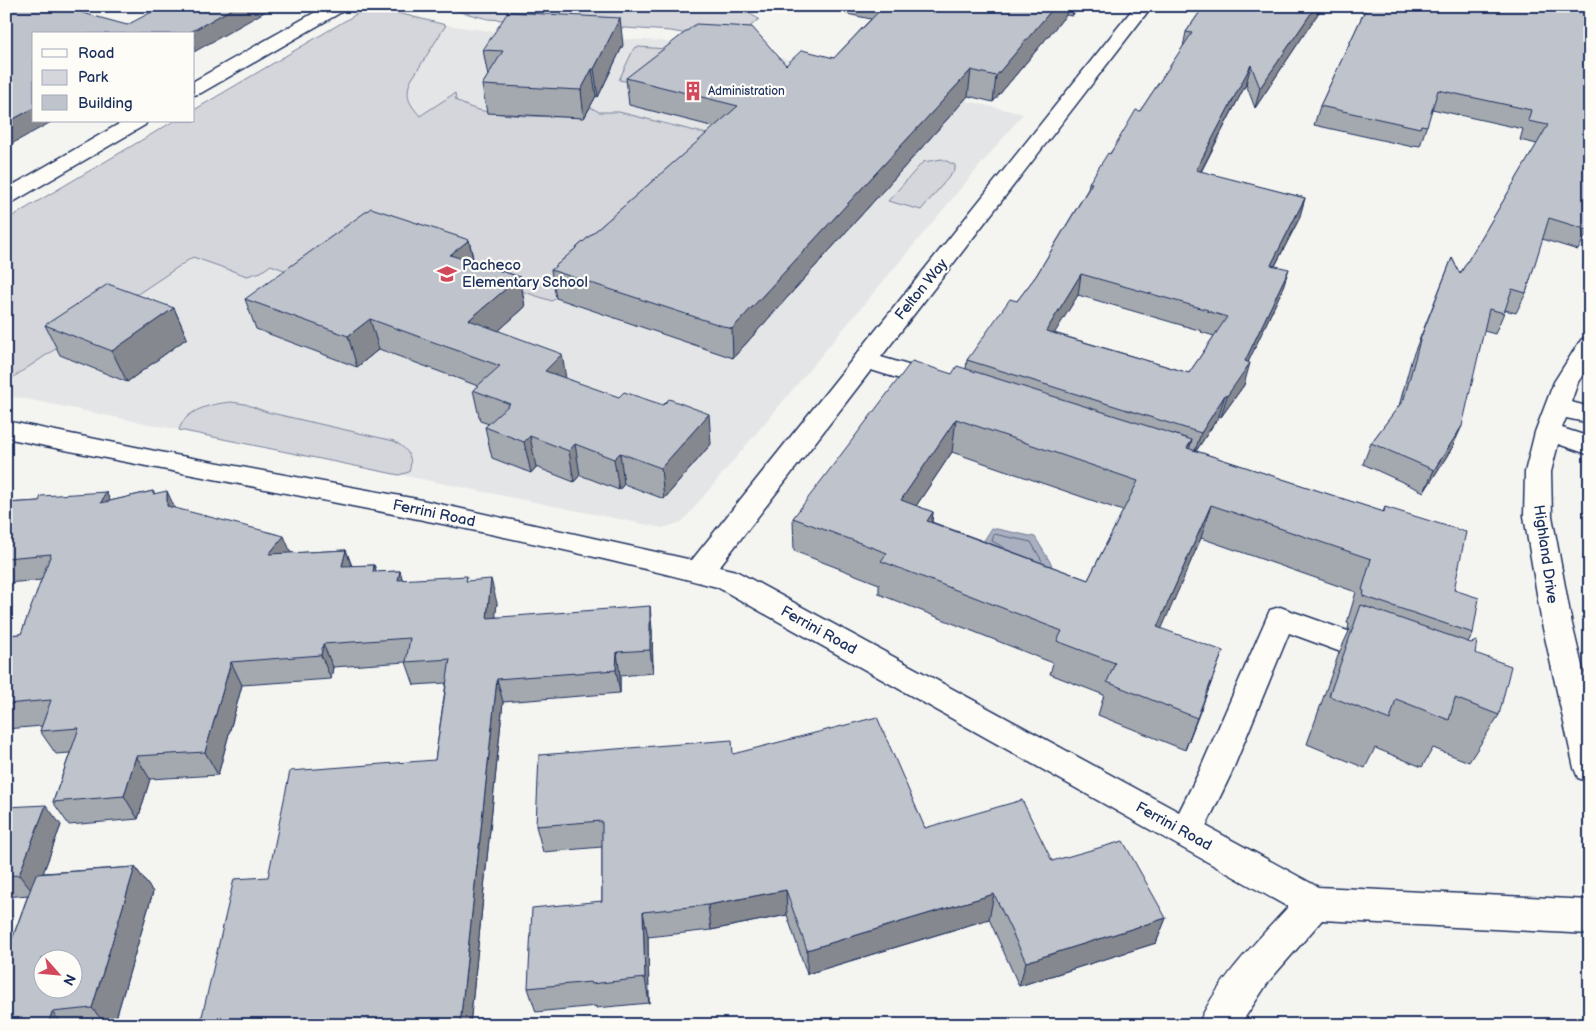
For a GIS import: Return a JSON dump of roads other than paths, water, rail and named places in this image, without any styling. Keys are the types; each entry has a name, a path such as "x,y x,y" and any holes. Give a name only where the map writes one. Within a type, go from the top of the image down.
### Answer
{"street":[{"path":"195,88 339,6"},
{"name":"Felton Way","path":"698,572 1144,6"},
{"path":"6,198 136,122"},
{"name":"Highland Drive","path":"1590,344 1566,382 1548,432 1538,472 1538,516 1557,624 1590,768"},
{"path":"865,360 960,390"},
{"path":"1556,407 1590,415"},
{"name":"Ferrini Road","path":"6,429 179,465 416,509 660,562 726,579 1314,903 1590,917"},
{"path":"1548,432 1590,446"},
{"path":"1186,833 1215,774 1280,618 1407,664"},
{"name":"Highland Drive","path":"1557,624 1590,682"},
{"path":"1217,1025 1256,969 1314,903"}],"water":[{"path":"992,528 1035,537 1052,565 1023,571 983,542"}],"place":[{"name":"Administration","path":"693,91"},
{"name":"Pacheco Elementary School","path":"447,274"}]}
